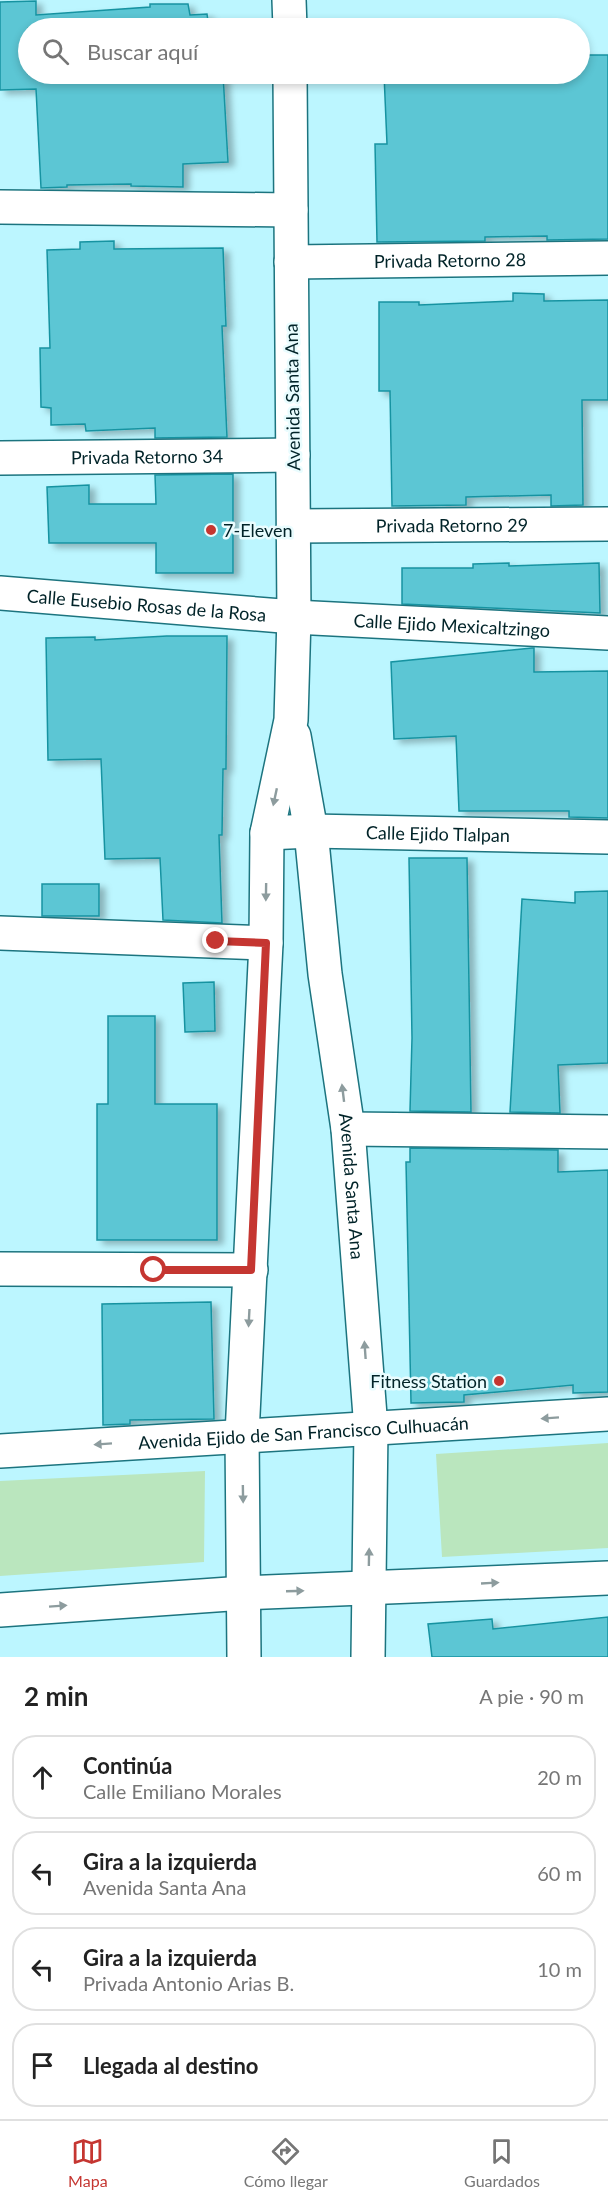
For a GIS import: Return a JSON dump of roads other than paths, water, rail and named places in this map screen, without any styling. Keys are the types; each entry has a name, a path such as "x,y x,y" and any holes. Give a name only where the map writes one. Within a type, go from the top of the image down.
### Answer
{"street":[{"path":"290,0 290,18"},
{"name":"Avenida Santa Ana","path":"244,1657 242,1435 266,943 267,834 291,720 294,618 290,84"},
{"path":"0,207 291,210"},
{"name":"Privada Retorno 28","path":"291,262 608,258"},
{"name":"Privada Retorno 34","path":"0,458 293,455"},
{"name":"Privada Retorno 29","path":"294,526 608,524"},
{"name":"Calle Eusebio Rosas de la Rosa","path":"0,593 294,618"},
{"name":"Calle Ejido Mexicaltzingo","path":"294,618 608,633"},
{"name":"Avenida Santa Ana","path":"291,720 311,831 325,974 348,1129 371,1429 368,1657"},
{"name":"Calle Ejido Tlalpan","path":"267,834 311,831 608,837"},
{"path":"0,933 266,943"},
{"path":"348,1129 608,1132"},
{"path":"0,1269 251,1270"},
{"name":"Avenida Ejido de San Francisco Culhuacán","path":"0,1451 608,1414"},
{"path":"0,1610 244,1593 608,1578"}],"place":[{"name":"7-Eleven","path":"211,530"},
{"name":"Fitness Station","path":"499,1381"}]}
